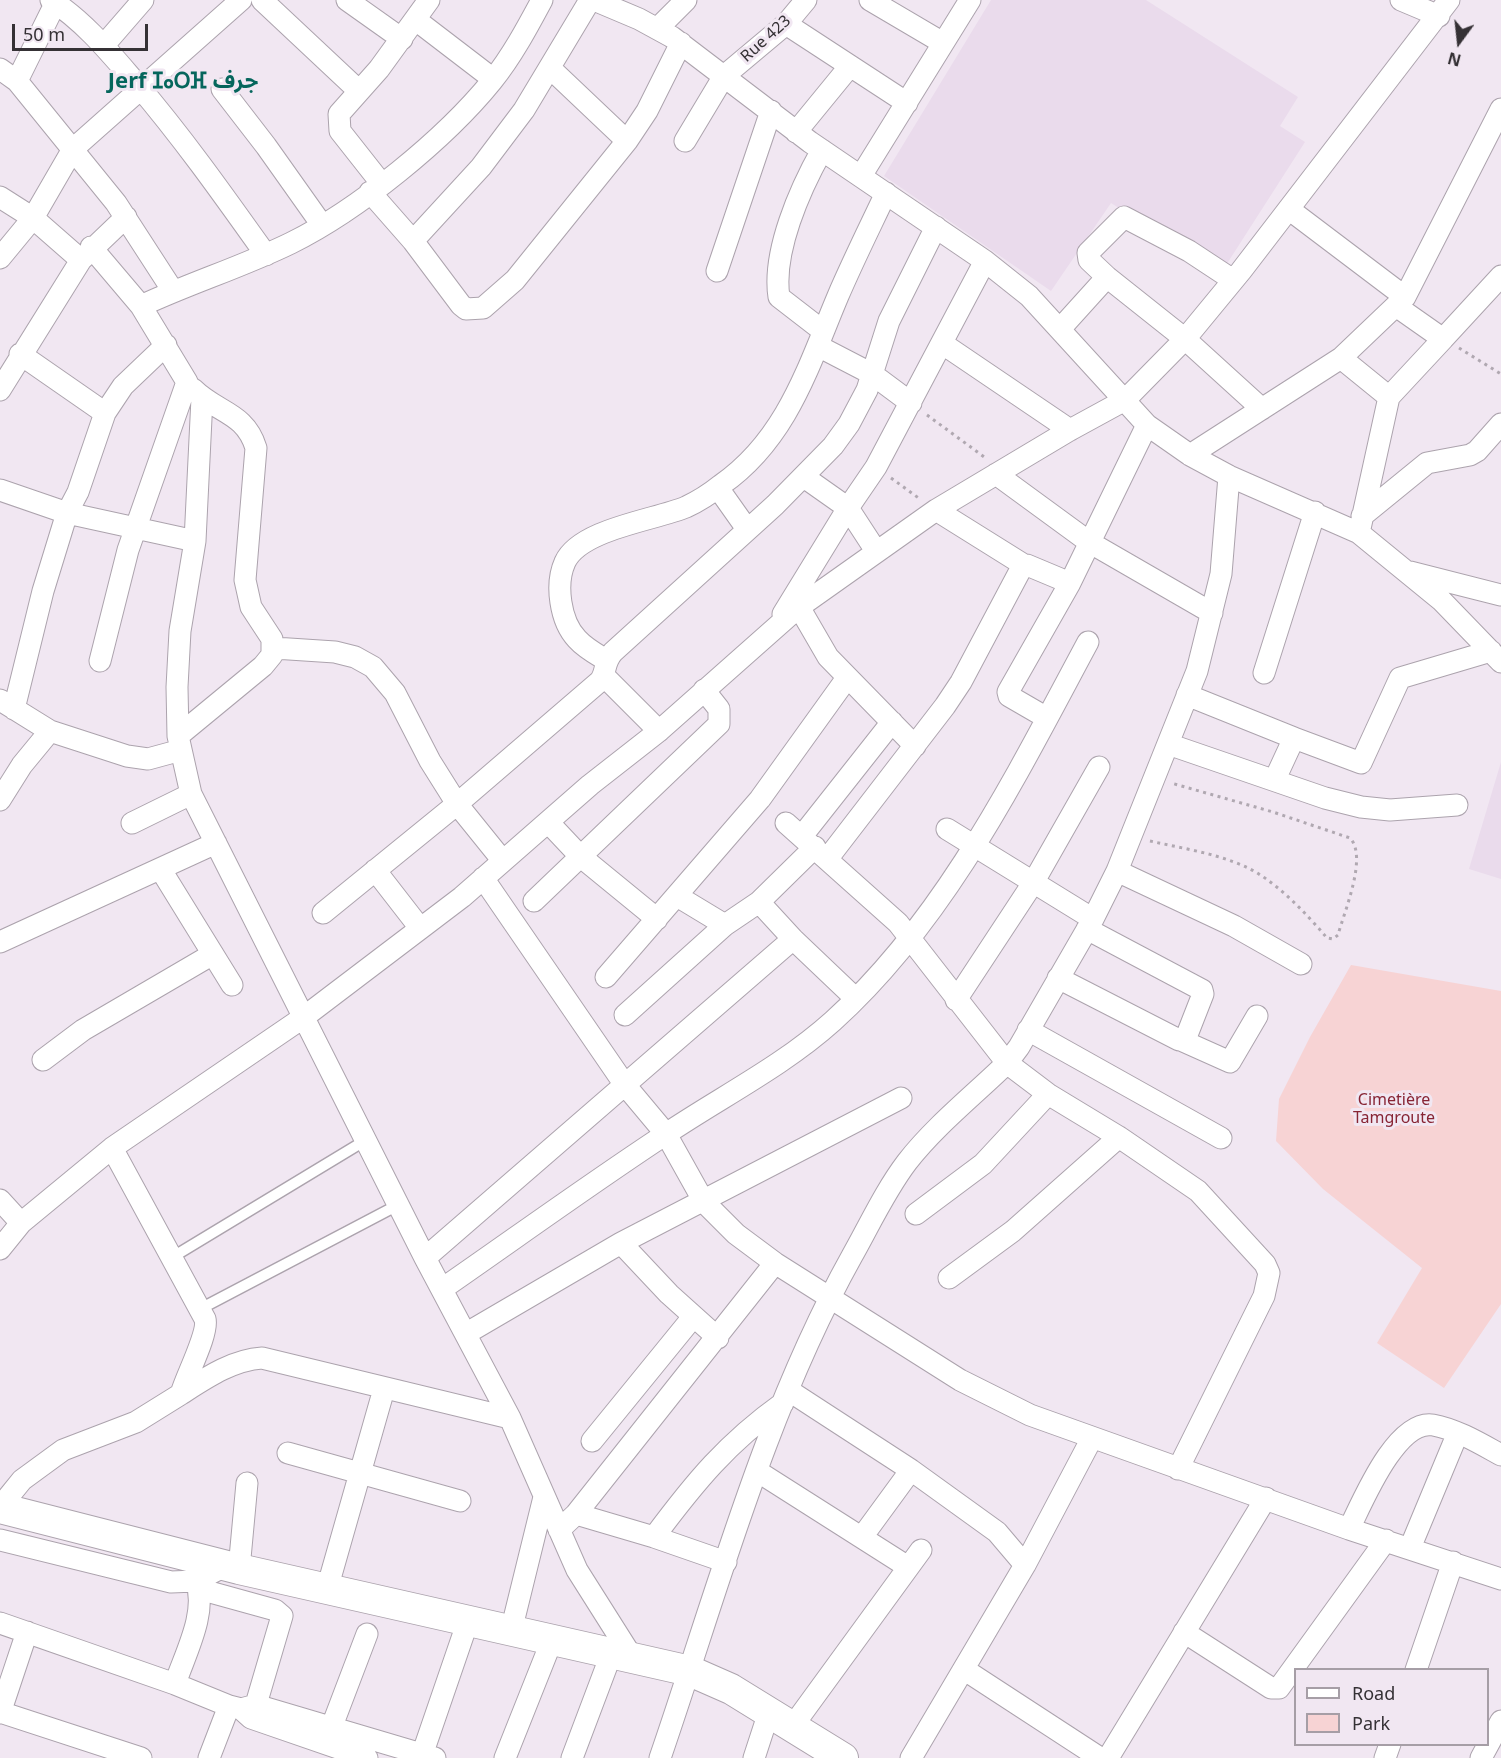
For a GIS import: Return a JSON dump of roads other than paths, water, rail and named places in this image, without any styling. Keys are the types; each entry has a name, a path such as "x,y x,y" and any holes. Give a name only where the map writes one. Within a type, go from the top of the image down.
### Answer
{"street":[{"path":"104,45 143,0"},
{"path":"0,258 33,218 73,149 241,0"},
{"path":"262,0 359,91"},
{"path":"347,0 402,39"},
{"path":"429,0 402,39 339,114 339,127 375,188 413,242 466,309 483,308 515,280 627,141 646,111 681,43"},
{"path":"141,306 266,255 322,225 375,188 451,125 493,79 514,50 542,0"},
{"path":"413,242 481,167 524,110 592,0 658,28 681,43 796,132 985,261 1029,296 1146,424 1190,455 1229,476 1315,512 1360,524 1401,569 1441,600 1496,656"},
{"path":"658,28 686,0"},
{"path":"870,0 943,43"},
{"path":"861,176 970,0"},
{"path":"0,1249 21,1223 112,1148 376,965 658,731 777,624 936,510 1125,400 1185,339 1290,210 1346,133 1444,8 1401,0"},
{"path":"173,291 126,217 73,149 8,75 55,1 104,45 142,90 222,190 266,255"},
{"path":"794,9 850,66 907,103"},
{"name":"Rue 423","path":"685,141 724,76 794,9"},
{"path":"416,20 493,79"},
{"path":"796,132 850,66"},
{"path":"550,68 627,141"},
{"path":"222,89 322,225"},
{"path":"1190,455 1341,358 1401,301 1501,109"},
{"path":"717,271 771,111"},
{"path":"822,150 802,188 793,215 780,261 779,297 821,338 911,403"},
{"path":"658,731 605,668 576,639 565,619 560,599 561,578 568,555 588,540 687,506 718,488 746,467 771,438 798,394 886,193"},
{"path":"0,197 86,254 141,306 195,390 244,423 256,448 246,580 251,607 272,639 274,648 263,666 180,743 148,759 138,759 50,731 7,705 67,513 78,492 105,412 123,386 166,345"},
{"path":"1290,210 1401,301 1443,339"},
{"path":"0,390 20,354 86,254 126,217"},
{"path":"1233,280 1189,251 1125,217 1088,253 1089,260 1107,278 1185,339 1262,410"},
{"path":"323,913 556,721 605,668 747,529 804,477 849,424 867,390 889,321 936,227"},
{"path":"777,624 848,508 876,467 985,261"},
{"path":"1360,524 1389,397 1501,276"},
{"path":"1060,329 1107,278"},
{"path":"943,344 1070,430"},
{"path":"20,354 105,412"},
{"path":"1341,358 1389,397"},
{"path":"100,661 113,602 135,528 195,390"},
{"path":"195,390 195,541 180,631 177,687 180,743 191,794 425,1258 510,1418 559,1530 622,1655"},
{"path":"1047,718 1009,696 1008,692 1070,583 1146,424"},
{"path":"1360,524 1427,464 1470,455 1478,451 1501,424"},
{"path":"1000,472 1089,542 1212,613"},
{"path":"660,1758 757,1471 785,1396 828,1298 884,1197 908,1161 1007,1063 1090,924 1117,871 1197,671 1212,613 1225,546 1229,476"},
{"path":"804,477 848,508 876,551"},
{"path":"718,488 747,529"},
{"path":"0,490 67,513 195,541"},
{"path":"936,510 1024,565 1070,583"},
{"path":"1264,674 1315,512"},
{"path":"808,841 915,747 961,682 1024,565"},
{"path":"1401,569 1501,595"},
{"path":"800,607 828,657 915,747"},
{"path":"442,1289 666,1134 779,1062 818,1034 855,998 911,937 974,845 1088,642"},
{"path":"274,648 335,652 355,657 373,667 395,693 430,761 457,804 504,861"},
{"path":"1187,695 1361,763 1400,678 1496,656"},
{"path":"606,977 760,799 847,678"},
{"path":"534,901 719,724 719,709 704,690"},
{"path":"626,1015 724,925 759,902 808,841 892,722"},
{"path":"0,800 22,765 50,731"},
{"path":"1275,779 1294,738"},
{"path":"1168,744 1325,798 1361,807 1389,810 1457,805"},
{"path":"956,1000 1033,883 1099,767"},
{"path":"132,823 191,794"},
{"path":"548,822 580,856 657,919"},
{"path":"947,829 1033,883 1090,924 1202,990 1203,994 1183,1041"},
{"path":"808,841 911,937 956,1000 1007,1063 1048,1094 1119,1137 1198,1191 1260,1256 1269,1273 1264,1296 1178,1469"},
{"path":"0,942 216,843"},
{"path":"161,870 232,985"},
{"path":"375,870 420,928"},
{"path":"1117,871 1234,926 1301,964"},
{"path":"483,878 625,1084 666,1134 704,1202 735,1234 775,1263 960,1380 1030,1415 1349,1529 1501,1579"},
{"path":"677,896 724,925"},
{"path":"759,902 793,939 855,998"},
{"path":"425,1258 793,939"},
{"path":"43,1060 83,1030 213,954"},
{"path":"1058,978 1230,1062 1257,1016"},
{"path":"1028,1030 1221,1138"},
{"path":"916,1214 983,1164 1048,1094"},
{"path":"466,1333 621,1244 901,1098"},
{"path":"949,1278 1013,1231 1119,1137"},
{"path":"112,1148 207,1325 205,1336 189,1368 181,1394"},
{"path":"0,1200 21,1223"},
{"path":"621,1244 693,1317 718,1338"},
{"path":"559,1530 576,1514 718,1338 775,1263"},
{"path":"592,1441 693,1317"},
{"path":"510,1418 262,1358 250,1359 223,1368 136,1422 63,1450 22,1480 0,1507 232,1568 690,1671 731,1689 841,1757"},
{"path":"327,1589 384,1389"},
{"path":"785,1396 911,1470 997,1532 1025,1565"},
{"path":"654,1537 714,1460 785,1396"},
{"path":"1349,1529 1383,1459 1399,1443 1424,1426 1433,1425 1501,1455"},
{"path":"1410,1548 1457,1435"},
{"path":"911,1758 1025,1565 1092,1438"},
{"path":"288,1454 460,1501"},
{"path":"862,1537 911,1470"},
{"path":"757,1471 908,1567"},
{"path":"232,1568 247,1483"},
{"path":"512,1631 544,1497"},
{"path":"1108,1758 1266,1498"},
{"path":"576,1514 654,1537 726,1562"},
{"path":"0,1540 171,1582 197,1585 275,1610 282,1616 244,1709 208,1758"},
{"path":"1184,1632 1271,1688 1279,1688 1386,1540"},
{"path":"754,1758 781,1719 921,1550"},
{"path":"1417,1668 1454,1562"},
{"path":"197,1585 232,1568"},
{"path":"175,1684 198,1613 197,1585"},
{"path":"244,1709 332,1726 426,1757 468,1621"},
{"path":"0,1623 244,1709 367,1758"},
{"path":"27,1632 0,1713 141,1758"},
{"path":"332,1726 367,1634"},
{"path":"505,1758 552,1640"},
{"path":"572,1758 622,1655"},
{"path":"965,1670 1100,1758"},
{"path":"1489,1743 1501,1721"}],"lane":[{"path":"171,1257 366,1140"},
{"path":"200,1309 398,1205"}],"district":[{"name":"Jerf ⵊⴰⵔⴼ جرف","path":"183,82"}],"park label":[{"name":"Cimetière Tamgroute","path":"1394,1109"}]}
